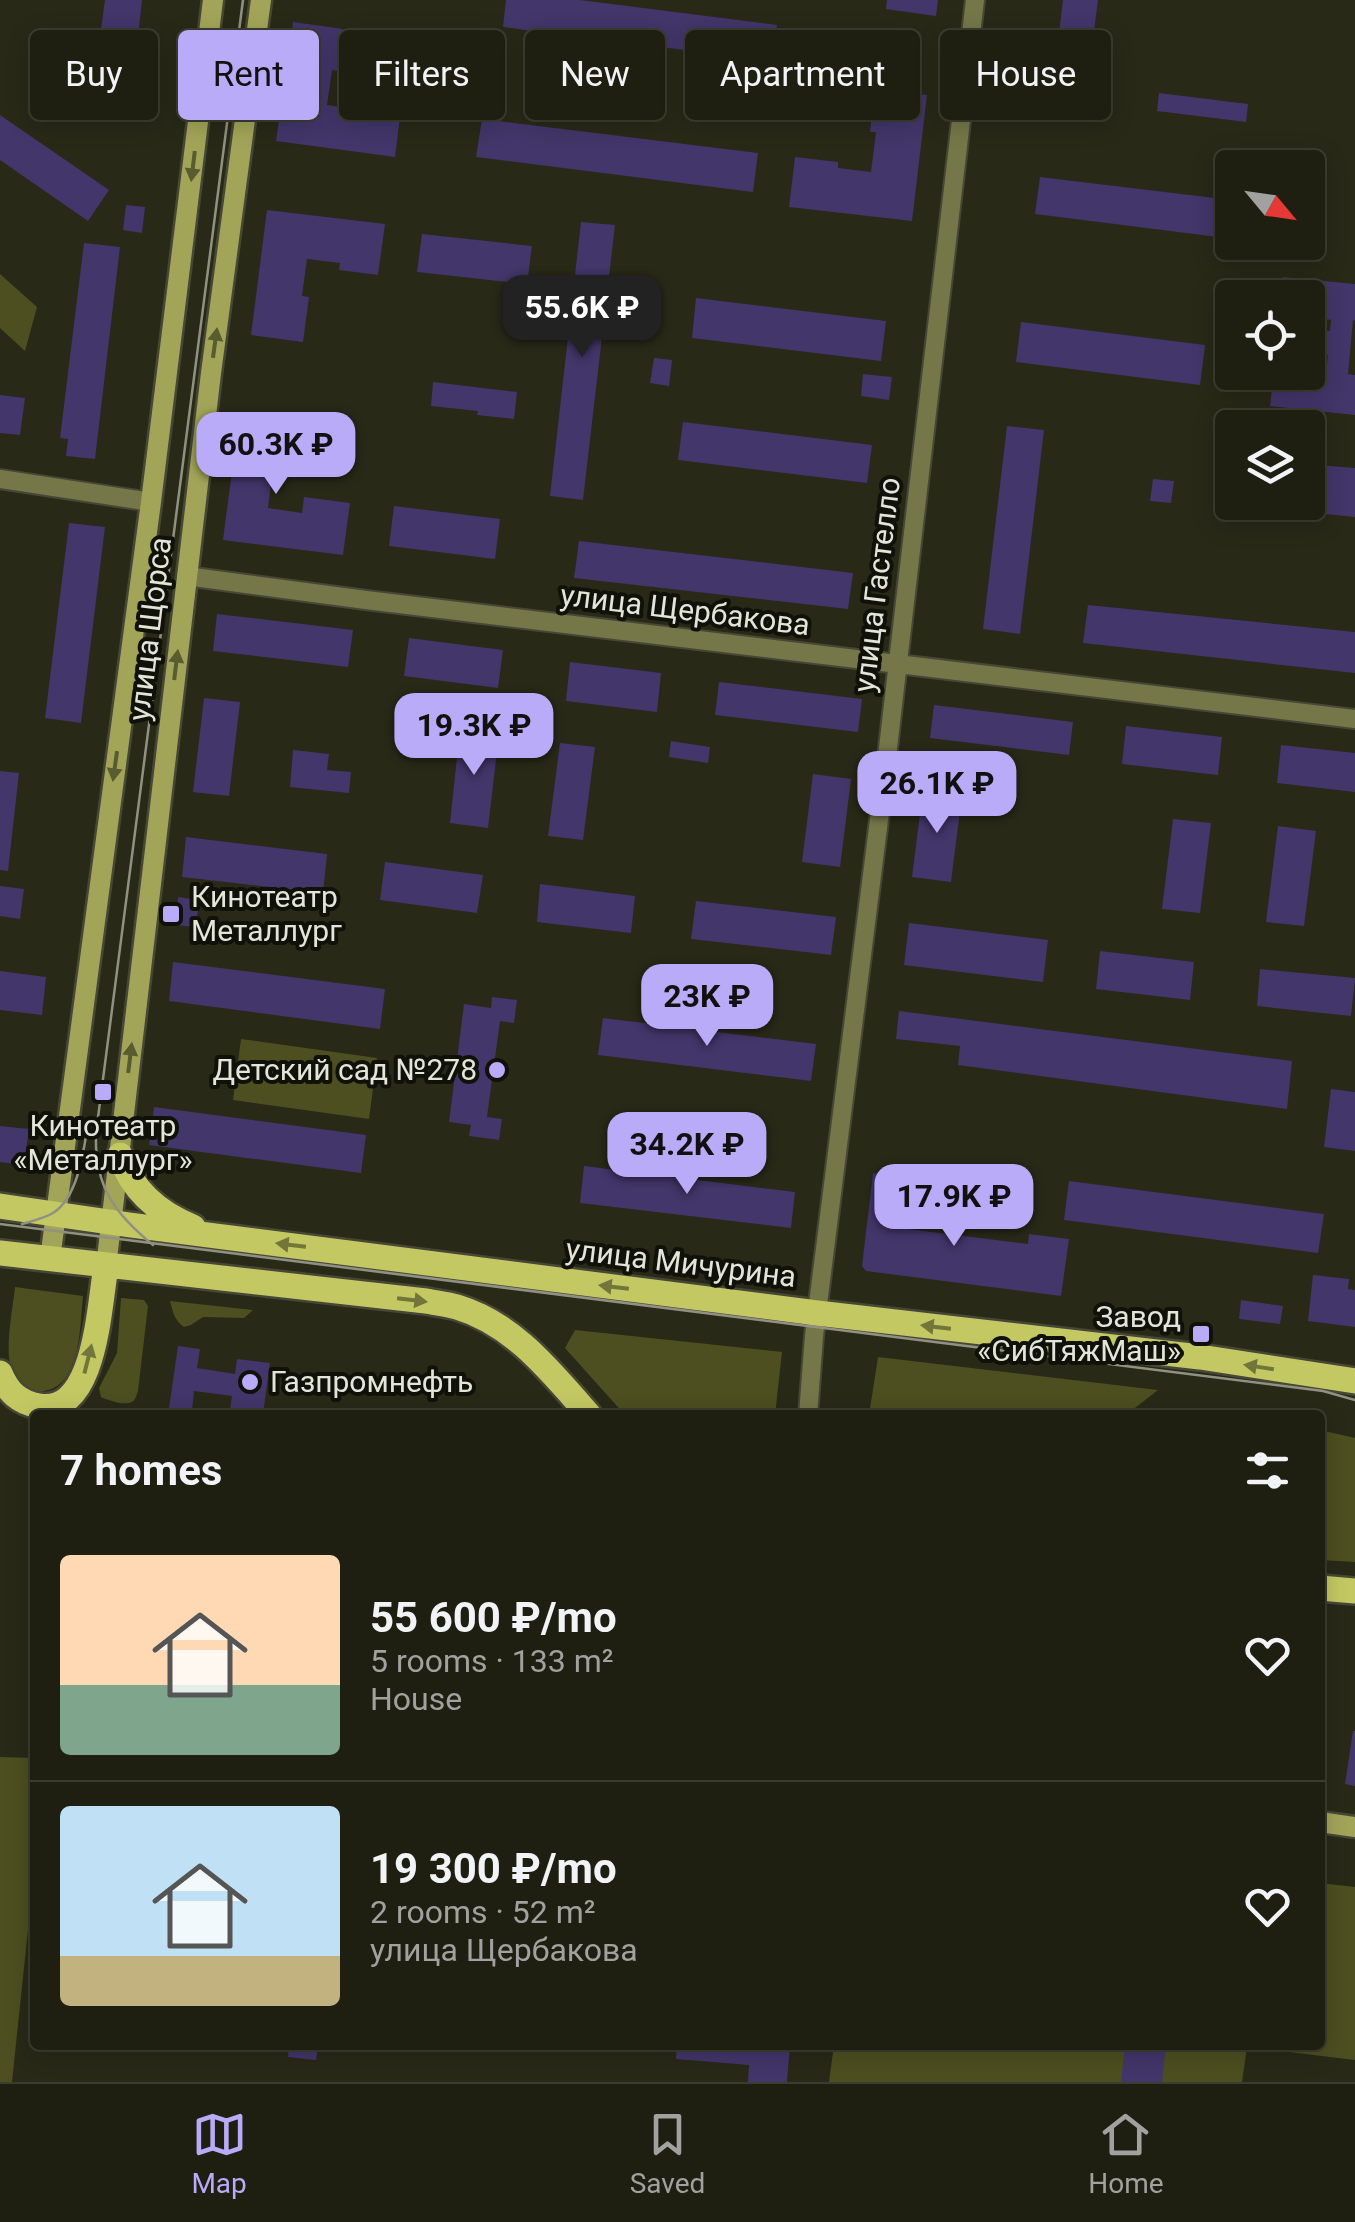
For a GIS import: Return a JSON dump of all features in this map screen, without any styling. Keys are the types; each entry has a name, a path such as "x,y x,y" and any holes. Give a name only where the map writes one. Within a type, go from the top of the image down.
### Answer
{"main road":[{"name":"улица Щорса","path":"50,1259 213,0"},
{"name":"улица Щорса","path":"106,1267 186,576 261,0"},
{"path":"120,1154 126,1174 150,1200 175,1220 211,1235"},
{"name":"улица Мичурина","path":"0,1206 818,1313 1200,1357 1355,1380"},
{"path":"0,1253 456,1307 512,1334 585,1410"},
{"path":"0,1374 7,1391 23,1402 51,1407 67,1400 80,1387 88,1366 106,1267"},
{"path":"1325,1588 1355,1591"},
{"path":"1325,1823 1355,1827"}],"street":[{"name":"улица Гастелло","path":"808,1410 975,0"},
{"path":"0,480 150,502"},
{"name":"улица Щербакова","path":"186,576 1355,718"}],"green space":[{"path":"0,274 37,307 25,351 0,328"},
{"path":"241,1039 377,1058 369,1119 233,1100"},
{"path":"15,1287 83,1296 75,1356 62,1382 51,1389 30,1389 13,1373 9,1343"},
{"path":"121,1298 144,1300 148,1306 138,1391 133,1401 125,1403 101,1397 99,1388 117,1353"},
{"path":"170,1301 253,1310 244,1318 203,1317 184,1327 176,1319"},
{"path":"575,1330 782,1352 776,1410 621,1410 565,1348"},
{"path":"878,1357 1158,1390 1132,1410 870,1410"},
{"path":"1325,1431 1355,1438 1355,1562 1325,1560"},
{"path":"0,1757 30,1758 30,1911 12,2082 0,2082"},
{"path":"1325,1884 1355,1887 1355,2060 1272,2050 1325,2050"},
{"path":"833,2050 1247,2050 1242,2082 829,2082"}],"building":[{"path":"105,0 142,0 139,30 101,30"},
{"path":"506,0 580,0 777,25 776,30 685,30 685,50 665,47 665,30 503,27"},
{"path":"887,0 938,0 936,16 886,9"},
{"path":"1063,0 1098,0 1094,30 1059,30"},
{"path":"293,22 343,29 339,30 338,71 332,70 327,105 339,107 339,120 400,120 395,157 276,141 279,120 319,120 319,30 292,30"},
{"path":"1159,93 1248,104 1246,122 1157,111"},
{"path":"920,94 927,95 912,221 789,207 795,157 838,162 838,168 871,172 876,132 870,132 871,120 920,120"},
{"path":"0,115 109,190 88,221 0,160"},
{"path":"482,120 758,153 753,192 476,157"},
{"path":"1040,177 1215,198 1215,237 1035,214"},
{"path":"126,205 145,207 142,233 123,230"},
{"path":"267,210 385,224 378,275 339,270 340,263 307,259 302,296 309,297 303,342 251,335"},
{"path":"581,222 615,225 583,500 550,496"},
{"path":"422,234 532,246 527,284 417,272"},
{"path":"84,243 120,247 95,459 66,456 68,439 60,438"},
{"path":"1325,281 1355,284 1348,374 1355,375 1355,415 1270,406 1272,390 1325,390 1325,331 1330,331 1331,320 1325,319"},
{"path":"696,298 886,321 881,361 692,338"},
{"path":"1021,322 1205,345 1200,385 1016,362"},
{"path":"654,358 672,360 669,386 650,383"},
{"path":"863,374 892,377 889,400 861,396"},
{"path":"433,382 517,392 514,419 431,406"},
{"path":"0,395 25,398 20,435 0,433"},
{"path":"239,417 292,424 288,462 274,460 268,508 302,513 304,497 350,503 343,555 223,540"},
{"path":"683,422 872,445 867,483 678,460"},
{"path":"1007,426 1044,430 1020,634 983,629"},
{"path":"1325,466 1355,468 1355,517 1325,514"},
{"path":"1153,479 1174,481 1171,503 1150,501"},
{"path":"394,506 500,519 495,559 389,546"},
{"path":"69,523 105,527 81,723 45,718"},
{"path":"579,541 853,573 848,609 574,578"},
{"path":"1088,605 1355,632 1355,673 1083,643"},
{"path":"217,614 353,630 348,667 213,651"},
{"path":"409,638 503,650 498,688 404,676"},
{"path":"570,662 661,673 657,712 566,701"},
{"path":"719,682 862,699 858,732 715,715"},
{"path":"204,698 240,702 229,796 193,792"},
{"path":"934,705 1073,722 1069,755 930,738"},
{"path":"1126,726 1222,737 1218,775 1122,764"},
{"path":"460,729 499,734 488,828 450,823"},
{"path":"671,741 710,747 708,763 669,757"},
{"path":"560,743 595,747 583,840 548,836"},
{"path":"1281,745 1355,753 1355,792 1277,783"},
{"path":"293,750 329,754 327,770 351,772 349,793 290,787"},
{"path":"0,771 19,773 8,871 0,870"},
{"path":"813,774 851,779 840,867 802,862"},
{"path":"923,790 962,795 951,882 912,877"},
{"path":"1173,819 1211,823 1200,913 1162,909"},
{"path":"1278,826 1316,831 1304,926 1266,922"},
{"path":"186,837 327,854 323,893 182,877"},
{"path":"385,862 483,875 477,913 380,900"},
{"path":"540,884 635,896 631,933 537,922"},
{"path":"0,886 24,889 20,919 0,916"},
{"path":"178,897 199,900 196,927 176,925"},
{"path":"696,901 836,917 831,955 691,939"},
{"path":"909,923 1048,940 1043,982 904,965"},
{"path":"1100,951 1194,962 1190,1000 1096,989"},
{"path":"173,962 385,989 380,1029 169,1001"},
{"path":"1260,969 1355,978 1351,1016 1257,1006"},
{"path":"0,971 46,977 42,1015 0,1010"},
{"path":"492,997 517,1000 514,1023 500,1021 487,1117 502,1119 499,1140 469,1136 471,1125 449,1122 464,1004 491,1008"},
{"path":"899,1011 1292,1061 1287,1109 958,1065 960,1046 896,1039"},
{"path":"603,1018 816,1044 811,1081 598,1055"},
{"path":"1331,1089 1355,1092 1355,1151 1324,1147"},
{"path":"154,1107 366,1135 361,1173 149,1145"},
{"path":"0,1126 29,1129 24,1165 0,1162"},
{"path":"584,1166 795,1192 791,1228 580,1203"},
{"path":"873,1173 914,1178 907,1229 1028,1244 1029,1234 1069,1239 1061,1296 866,1271 862,1266"},
{"path":"1069,1181 1324,1214 1318,1253 1064,1220"},
{"path":"1313,1275 1349,1279 1348,1289 1355,1290 1355,1327 1308,1321"},
{"path":"1241,1300 1283,1306 1280,1324 1239,1319"},
{"path":"178,1346 200,1349 197,1368 235,1374 237,1359 270,1363 264,1410 230,1410 232,1396 194,1391 192,1410 169,1408"},
{"path":"1355,1731 1355,1786 1345,1784"},
{"path":"289,2050 317,2050 316,2060 288,2057"},
{"path":"677,2050 790,2050 787,2082 748,2082 749,2065 676,2059"},
{"path":"1124,2050 1165,2050 1162,2082 1121,2082"}],"tram line":[{"path":"153,1245 109,1197 99,1168 96,1133 243,0"},
{"path":"22,1224 53,1213 68,1197 78,1175 87,1130"},
{"path":"0,1224 1323,1391 1355,1400"}],"place":[{"name":"Кинотеатр Металлург","path":"171,914"},
{"name":"Детский сад №278","path":"497,1070"},
{"name":"Кинотеатр «Металлург»","path":"103,1092"},
{"name":"Завод «СибТяжМаш»","path":"1201,1334"},
{"name":"Газпромнефть","path":"250,1382"}]}
